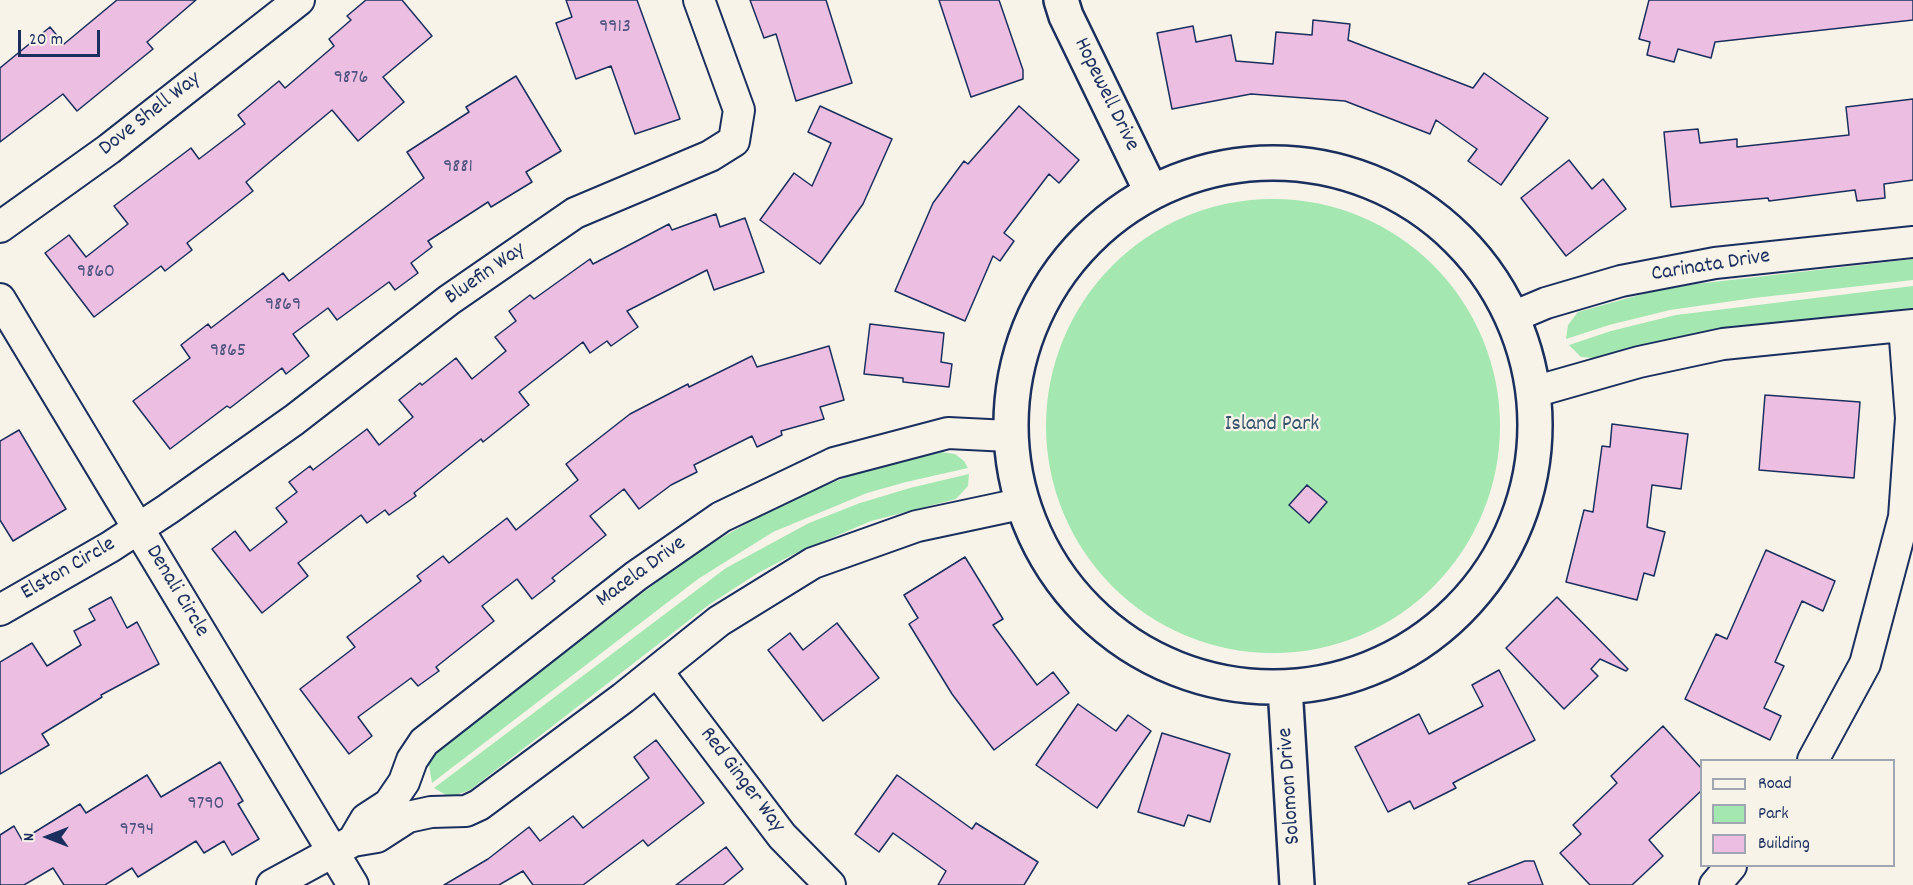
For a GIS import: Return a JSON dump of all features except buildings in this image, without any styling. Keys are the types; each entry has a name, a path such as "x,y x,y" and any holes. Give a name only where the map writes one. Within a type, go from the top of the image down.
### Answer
{"street":[{"name":"Dove Shell Way","path":"0,227 109,148 299,0"},
{"name":"Bluefin Way","path":"138,528 285,426 449,300 575,213 710,156 734,141 739,110 699,0"},
{"name":"Hopewell Drive","path":"1061,0 1066,16 1150,189"},
{"path":"1253,163 1308,166 1368,181 1414,204 1452,232 1489,276 1515,316 1528,352 1537,391 1528,485 1508,544 1475,593 1437,630 1391,660 1340,679 1285,687 1223,683 1201,677 1169,667 1119,640 1076,602 1042,556 1020,504 1012,470 1009,436 1017,363 1031,324 1052,282 1092,236 1150,189 1199,173 1253,163"},
{"name":"Carinata Drive","path":"1515,316 1546,303 1621,281 1715,263 1913,242"},
{"name":"Denali Circle","path":"0,299 138,528 343,846 353,885"},
{"path":"1537,391 1639,362 1723,344 1909,325 1911,418 1904,517 1865,664 1814,759"},
{"name":"Macela Drive","path":"343,846 366,819 389,804 404,782 412,760 424,742 636,576 721,517 834,463 948,433 1009,436"},
{"path":"272,885 343,846 376,837 408,817 432,812 466,811 479,805 657,671 719,621 813,563 917,526 1020,504"},
{"name":"Elston Circle","path":"0,610 110,547 138,528"},
{"name":"Red Ginger Way","path":"657,671 782,836 830,885"},
{"name":"Solomon Drive","path":"1285,687 1297,885"},
{"path":"1715,885 1730,867"}],"green space":[{"name":"Island Park","path":"1273,199 1317,203 1360,216 1399,237 1434,265 1462,300 1483,339 1496,382 1500,426 1496,470 1483,513 1462,552 1434,587 1399,615 1360,636 1317,649 1273,653 1229,649 1186,636 1147,615 1112,587 1084,552 1063,513 1050,470 1046,426 1050,382 1063,339 1084,300 1112,265 1147,237 1186,216 1229,203"},
{"path":"1913,259 1913,280 1670,310 1609,325 1566,339 1568,325 1578,312 1650,292 1696,284"},
{"path":"1913,286 1913,308 1713,332 1649,343 1594,358 1581,357 1569,345 1611,331 1676,315"},
{"path":"941,452 955,454 964,461 968,468 867,493 773,532 698,579 432,783 429,765 432,756 441,748 670,572 714,542 767,512 819,488 852,475"},
{"path":"969,474 968,486 956,499 871,521 794,554 758,573 710,604 470,790 453,796 434,788 726,568 809,523 860,503"}]}
